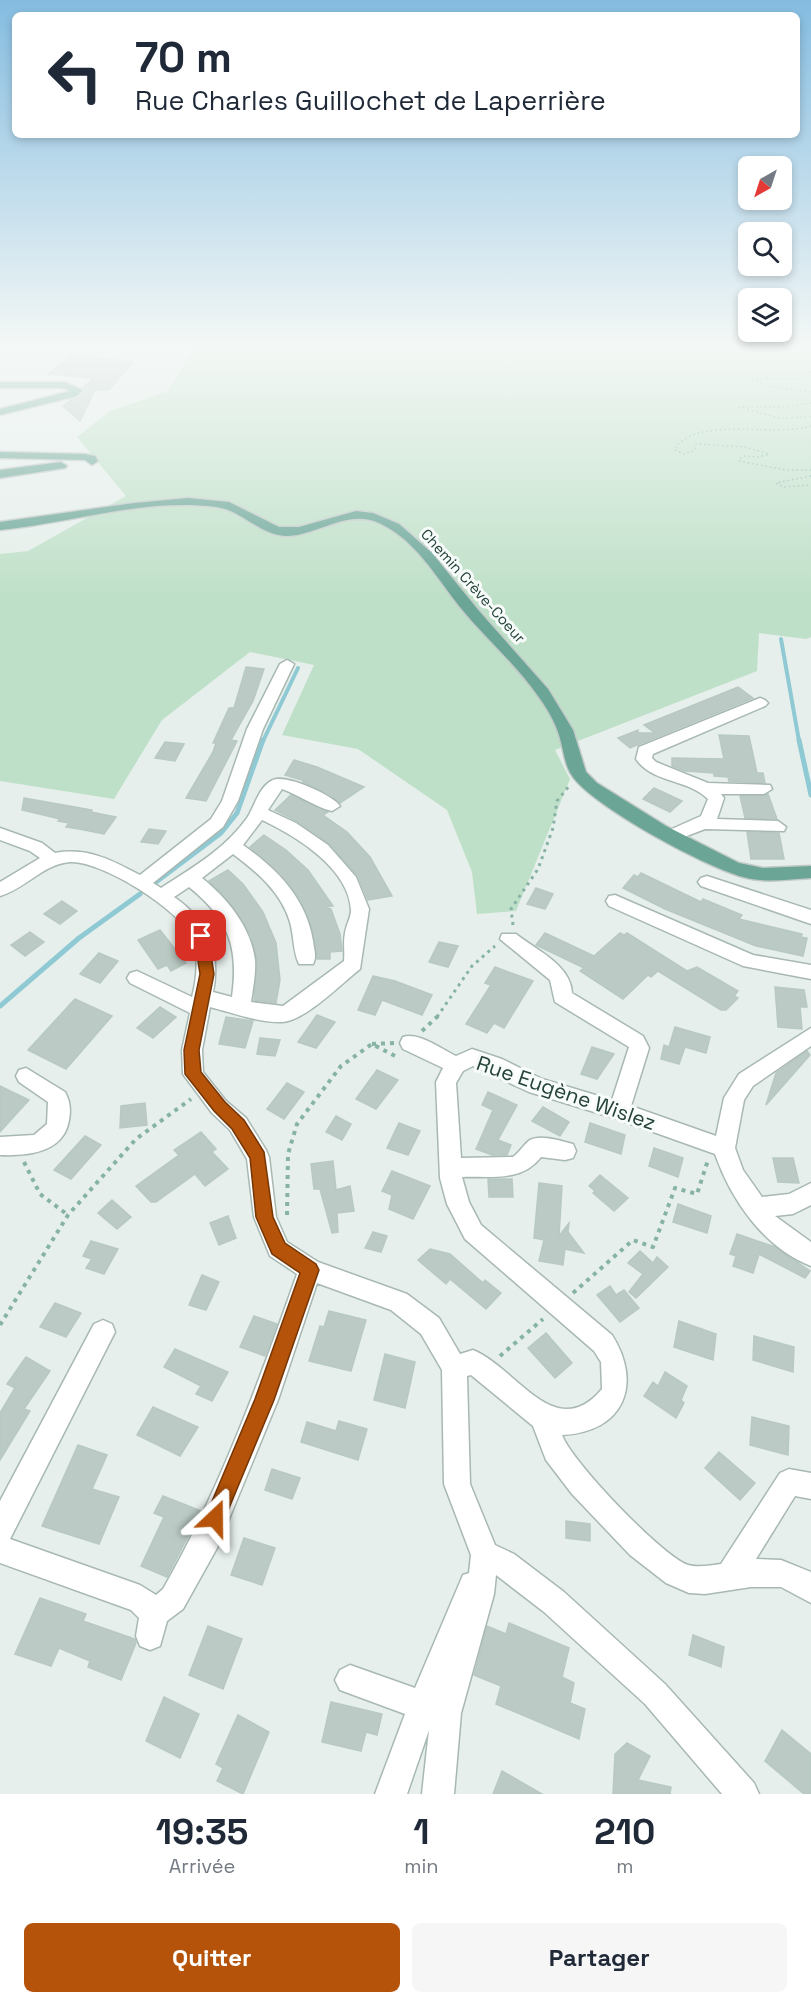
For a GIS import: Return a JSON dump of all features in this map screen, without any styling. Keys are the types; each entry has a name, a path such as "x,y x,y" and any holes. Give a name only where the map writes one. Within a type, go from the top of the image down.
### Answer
{"main road":[{"path":"0,455 88,457 92,461 0,474"},
{"name":"Chemin Crève-Coeur","path":"0,526 36,524 166,502 218,503 233,506 264,527 281,532 298,531 334,518 354,514 380,519 416,544 472,614 509,650 544,693 566,731 579,776"},
{"path":"579,776 592,787 671,836 727,866 747,872 811,872"}],"street":[{"path":"141,883 217,823 230,801 255,729 286,664"},
{"path":"760,703 645,752 644,759 650,766 706,788 764,789"},
{"path":"161,897 232,845 259,812 270,787 280,783 307,792 332,806"},
{"path":"706,788 716,798 715,810 706,824"},
{"path":"137,978 201,1003 241,1005 264,1012 285,1014 296,1009 347,970 355,955 353,935 360,912 359,902 341,868 314,842 287,823 259,812"},
{"path":"671,836 706,824 778,827"},
{"path":"0,834 36,847 52,859"},
{"path":"232,845 266,869 289,897 304,932 306,959"},
{"path":"0,890 52,859 71,856 95,859 141,883 182,911 201,936 207,974 192,1050 193,1074 204,1089 238,1124 258,1157 265,1217 278,1249 310,1270 399,1302 430,1326 454,1368 457,1484 485,1556 480,1594 446,1713 438,1794"},
{"path":"189,877 210,892 231,922 245,958 241,1005"},
{"path":"707,882 811,917"},
{"path":"615,901 750,961 811,972"},
{"path":"509,939 557,975 562,981 562,997 636,1042 639,1048 620,1111"},
{"path":"811,1036 746,1080 734,1098 718,1146 733,1174 756,1208 779,1234 811,1255"},
{"path":"407,1052 456,1065"},
{"name":"Rue Eugène Wislez","path":"542,1417 562,1422 583,1419 596,1414 615,1393 613,1359 603,1343 473,1232 458,1204 450,1168 446,1082 456,1065 472,1058 495,1065 536,1086 620,1111 718,1146"},
{"path":"8,1147 39,1144 56,1132 61,1115 58,1098 26,1076"},
{"path":"450,1168 517,1166 527,1160 536,1147 566,1151"},
{"path":"756,1208 793,1204 811,1193"},
{"path":"0,1549 140,1599 152,1624 173,1599 207,1538 265,1400 310,1270"},
{"path":"0,1529 103,1332"},
{"path":"454,1368 473,1362 486,1368 542,1417 556,1453 604,1509 669,1571 688,1579 729,1577 770,1570 801,1580 811,1589"},
{"path":"729,1577 789,1482 811,1486"},
{"path":"391,1794 423,1706 485,1556"},
{"path":"485,1556 504,1564 554,1602 655,1694 743,1794"},
{"path":"350,1680 423,1706"}],"path":[{"path":"793,430 778,433 715,430 694,432 678,441 674,449 678,452 690,453 696,444 710,443 760,449 769,454 759,457 742,456 740,461 786,470 811,470"},
{"path":"811,476 776,483 783,487 811,485"},
{"path":"407,1052 445,1008 466,970 482,954 509,939 513,925 511,909 538,869 553,828 557,801 579,776"},
{"path":"278,1249 286,1230 288,1154 297,1124 341,1066 372,1044 407,1052"},
{"path":"372,1044 407,1052"},
{"path":"0,1325 68,1215 136,1140 204,1089"},
{"path":"486,1368 633,1240 654,1246 675,1188 697,1194 718,1146"},
{"path":"8,1147 40,1194 68,1215"}],"green space":[{"path":"86,430 811,430 811,637 806,639 759,633 757,671 555,750 570,779 516,911 477,914 472,872 447,810 358,749 282,735 314,665 250,652 162,720 114,799 0,781 0,554 28,551 126,496 77,437"}],"building":[{"path":"246,667 264,669 253,701 231,740 237,741 206,801 186,798 213,752 216,743 213,743 229,708 234,708"},
{"path":"738,687 753,698 630,748 618,738 638,730 638,733 655,733 644,725"},
{"path":"719,735 749,736 757,773 763,773 765,783 729,781 728,777 714,776 714,773 685,771 672,766 672,758 724,759"},
{"path":"165,742 184,744 175,761 155,758"},
{"path":"294,760 364,787 340,803 329,794 303,782 305,781 285,775"},
{"path":"654,788 682,801 670,812 643,799"},
{"path":"768,794 777,819 745,818 740,796"},
{"path":"291,795 328,812 323,815 347,832 370,857 392,896 368,900 358,876 330,844 297,821 275,810"},
{"path":"24,798 92,810 91,812 116,817 104,834 66,827 69,823 58,821 60,819 22,810"},
{"path":"149,829 166,831 158,844 141,842"},
{"path":"747,832 779,833 784,859 751,859"},
{"path":"264,835 286,850 308,870 333,906 325,907 331,909 340,934 342,951 330,952 330,959 317,959 311,925 290,885 250,847"},
{"path":"228,870 243,884 263,912 276,943 280,980 276,1003 254,1000 257,960 251,935 230,903 209,881"},
{"path":"641,873 701,902 703,899 742,915 739,919 802,934 801,937 807,938 803,956 756,946 665,909 623,888 634,875 638,877"},
{"path":"536,888 553,894 545,909 527,904"},
{"path":"62,901 77,911 60,924 44,914"},
{"path":"160,930 186,963 171,971 167,965 158,969 138,940"},
{"path":"30,932 44,942 25,956 11,945"},
{"path":"545,933 594,956 620,933 624,935 627,933 687,971 697,967 738,991 734,996 738,998 726,1010 721,1010 658,971 651,977 648,975 623,999 580,971 584,968 536,945"},
{"path":"439,942 458,946 448,967 429,962"},
{"path":"99,953 118,961 100,983 80,974"},
{"path":"495,967 533,981 504,1028 494,1023 487,1033 466,1024 491,985 485,983"},
{"path":"373,976 395,981 432,995 422,1015 382,1000 375,1015 358,1010"},
{"path":"775,987 804,990 807,1007 800,1007 802,1029 778,1027"},
{"path":"75,999 112,1016 66,1069 28,1050"},
{"path":"160,1007 176,1017 153,1038 137,1028"},
{"path":"317,1015 335,1022 316,1048 298,1042"},
{"path":"226,1017 253,1021 245,1048 219,1044"},
{"path":"675,1027 710,1037 706,1053 685,1047 679,1064 661,1059 664,1045 669,1047"},
{"path":"260,1038 280,1040 275,1056 257,1054"},
{"path":"592,1047 614,1054 597,1079 581,1074"},
{"path":"807,1051 810,1055 766,1105 776,1073"},
{"path":"377,1070 398,1080 376,1109 356,1099"},
{"path":"287,1083 304,1092 284,1119 267,1109"},
{"path":"0,1086 29,1100 0,1132"},
{"path":"488,1092 517,1105 498,1140 511,1145 507,1155 492,1155 476,1149 493,1110 482,1105"},
{"path":"145,1103 147,1125 120,1128 121,1106"},
{"path":"543,1107 569,1122 560,1136 532,1121"},
{"path":"336,1116 351,1124 342,1140 326,1132"},
{"path":"399,1123 420,1131 408,1155 387,1148"},
{"path":"590,1123 625,1135 621,1154 585,1142"},
{"path":"201,1132 216,1149 212,1152 228,1169 205,1186 195,1174 156,1202 151,1202 136,1186 179,1155 174,1150"},
{"path":"85,1136 101,1145 71,1179 54,1170"},
{"path":"654,1148 683,1158 678,1177 649,1166"},
{"path":"773,1158 793,1158 799,1183 778,1182"},
{"path":"333,1161 336,1190 350,1186 354,1211 337,1213 338,1232 332,1233 320,1189 314,1189 311,1164"},
{"path":"392,1171 430,1186 413,1219 389,1209 392,1195 382,1191"},
{"path":"600,1175 628,1198 614,1211 593,1193 595,1191 589,1186"},
{"path":"488,1179 512,1179 513,1197 489,1197"},
{"path":"539,1183 562,1186 559,1236 569,1223 568,1232 584,1253 565,1249 563,1265 539,1261 544,1240 534,1238"},
{"path":"112,1200 131,1217 117,1229 98,1213"},
{"path":"678,1204 711,1216 707,1233 673,1222"},
{"path":"228,1216 236,1238 219,1245 210,1223"},
{"path":"373,1232 387,1236 381,1252 365,1248"},
{"path":"737,1234 775,1247 810,1271 805,1278 759,1254 753,1273 733,1266 736,1256 730,1254"},
{"path":"91,1241 118,1249 104,1274 86,1268 92,1259 83,1256"},
{"path":"430,1249 450,1254 483,1283 485,1280 501,1293 486,1309 450,1279 446,1284 418,1260"},
{"path":"640,1251 653,1263 657,1257 668,1267 636,1298 629,1292 643,1274 628,1263"},
{"path":"202,1275 219,1282 206,1310 189,1305"},
{"path":"610,1286 616,1295 624,1290 639,1308 620,1322 597,1295"},
{"path":"55,1303 81,1313 66,1337 40,1327"},
{"path":"329,1311 366,1320 351,1371 309,1361 320,1326 324,1327"},
{"path":"254,1316 277,1324 265,1356 240,1347"},
{"path":"679,1321 716,1334 713,1360 674,1347"},
{"path":"546,1333 572,1363 555,1378 528,1348"},
{"path":"754,1336 794,1347 793,1372 753,1360"},
{"path":"175,1349 228,1372 212,1401 196,1394 201,1386 164,1367"},
{"path":"385,1354 415,1362 405,1408 374,1400"},
{"path":"26,1357 50,1371 24,1409 30,1411 0,1460 0,1413 15,1388 7,1384"},
{"path":"665,1372 687,1386 681,1400 684,1403 676,1418 644,1396 653,1382 658,1386"},
{"path":"153,1407 198,1427 180,1456 137,1435"},
{"path":"752,1417 789,1426 788,1455 750,1445"},
{"path":"339,1421 367,1429 358,1460 301,1442 307,1422 336,1431"},
{"path":"78,1445 107,1455 92,1489 119,1497 99,1544 42,1526"},
{"path":"719,1452 755,1483 740,1500 705,1468"},
{"path":"272,1469 300,1478 292,1499 265,1490"},
{"path":"163,1496 201,1511 167,1577 141,1566 164,1517 154,1513"},
{"path":"566,1521 590,1524 590,1541 566,1538"},
{"path":"244,1538 275,1548 262,1585 231,1575"},
{"path":"40,1598 86,1614 83,1621 135,1639 136,1643 121,1680 88,1667 90,1661 59,1648 51,1666 15,1654"},
{"path":"509,1623 569,1648 562,1677 574,1683 570,1703 585,1709 579,1739 496,1704 501,1686 474,1675 487,1626 506,1634"},
{"path":"208,1626 242,1639 223,1689 189,1675"},
{"path":"693,1635 724,1647 721,1667 689,1655"},
{"path":"164,1697 199,1714 180,1758 146,1741"},
{"path":"331,1702 382,1714 377,1735 366,1732 361,1751 322,1742"},
{"path":"238,1715 269,1732 243,1794 217,1781 223,1768 216,1764"},
{"path":"782,1730 811,1754 811,1794 804,1794 765,1761"},
{"path":"627,1743 650,1756 638,1780 671,1787 670,1794 613,1794 615,1754"},
{"path":"502,1771 542,1794 493,1794"}],"waterway":[{"path":"781,639 799,741"},
{"path":"263,741 298,668"},
{"path":"156,882 221,833 237,813 263,740"},
{"path":"799,740 811,795"},
{"path":"0,1006 79,938 140,894"}],"route":[{"path":"201,936 207,974 192,1050 193,1074 219,1107 238,1124 258,1157 265,1217 278,1249 310,1270 265,1400 215,1518"}]}
